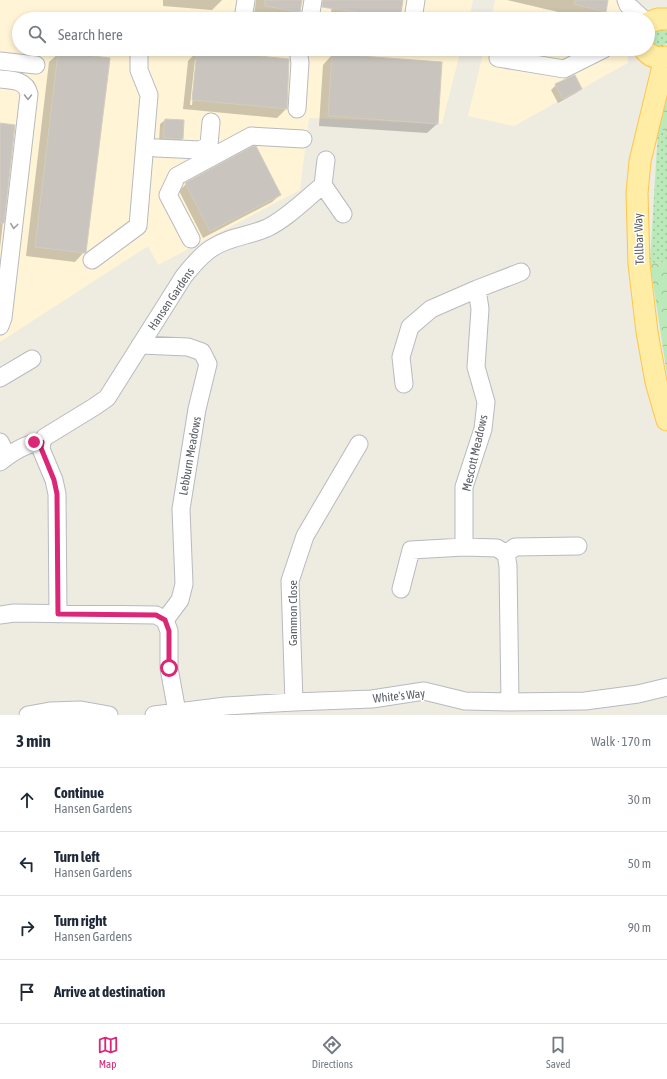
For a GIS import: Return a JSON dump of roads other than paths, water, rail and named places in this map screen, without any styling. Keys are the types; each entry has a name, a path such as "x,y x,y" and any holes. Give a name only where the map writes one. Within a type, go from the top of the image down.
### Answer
{"main road":[{"path":"655,20 667,19"},
{"path":"652,56 666,58"},
{"name":"Tollbar Way","path":"666,58 640,161 637,193 639,264 647,332 656,382 667,420"}],"street":[{"path":"244,12 246,0"},
{"path":"311,12 313,0"},
{"path":"414,12 416,0"},
{"path":"626,0 628,5 636,12"},
{"path":"92,260 138,226 149,95 139,70 139,56"},
{"path":"297,109 300,64 299,56"},
{"path":"498,58 564,69 590,56"},
{"path":"0,61 36,65"},
{"path":"0,79 23,83 27,87 29,94 3,318 0,326"},
{"path":"145,146 200,150 209,145 211,122"},
{"path":"168,195 178,176 251,136 303,139"},
{"path":"326,160 323,185 343,214"},
{"name":"Hansen Gardens","path":"2,453 34,442 42,442 45,437 106,398 184,276 196,262 212,248 267,227 281,219 323,185"},
{"path":"141,191 168,195"},
{"path":"168,195 191,239"},
{"path":"404,384 401,357 410,327 431,309 521,272"},
{"name":"Mescott Meadows","path":"464,547 464,487 483,429 486,402 476,367 480,309 477,289"},
{"name":"Lebburn Meadows","path":"140,345 188,347 202,352 208,364 197,409 181,509 184,584 180,600 165,620"},
{"path":"0,378 32,359"},
{"path":"42,442 41,448 54,480 57,494 58,614"},
{"name":"Gammon Close","path":"294,702 290,581 305,536 359,444"},
{"path":"506,554 515,547 578,546"},
{"path":"401,589 411,550 464,547 496,548 506,554 508,566 510,702"},
{"path":"7,614 156,615 165,620 169,631 169,668 177,712"},
{"name":"White's Way","path":"154,715 226,706 294,702 312,708 424,691 465,701 510,702 572,708 585,701 630,695 667,687"},
{"path":"28,715 81,710 110,715"}]}
